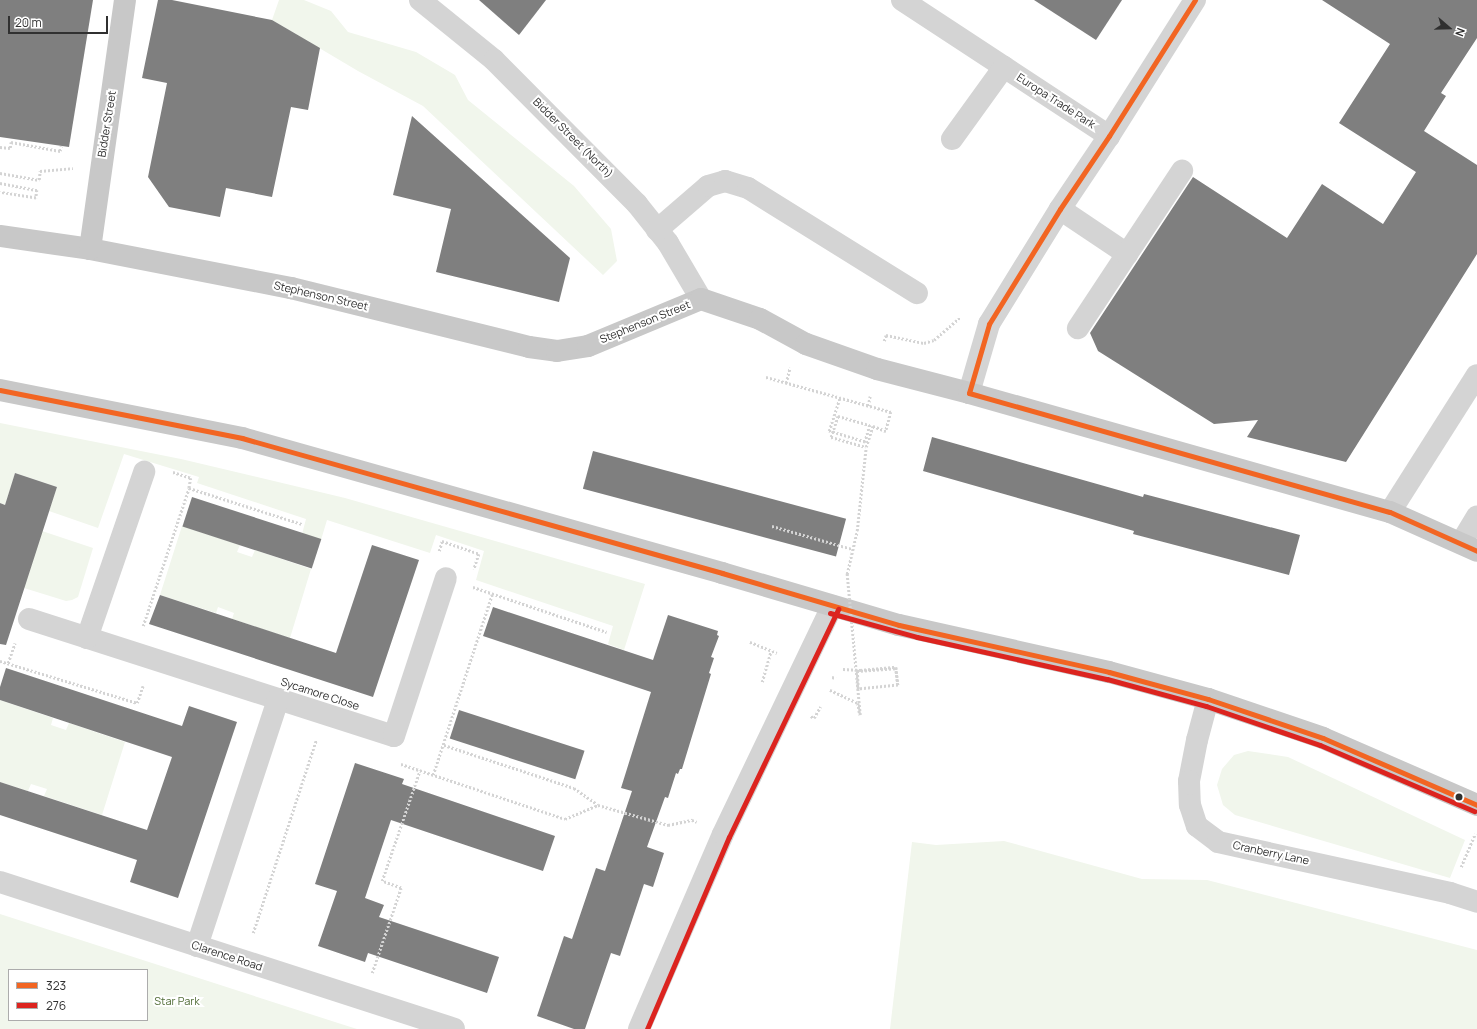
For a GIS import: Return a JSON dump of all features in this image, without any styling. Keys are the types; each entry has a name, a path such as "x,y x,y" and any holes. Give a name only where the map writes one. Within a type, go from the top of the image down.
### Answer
{"main road":[{"name":"Bidder Street","path":"90,249 125,0"},
{"name":"Stephenson Street","path":"0,236 90,249 290,288 529,347 557,351 588,346 637,327 701,299 760,319 806,344 877,369 969,392 1390,512 1469,547"},
{"path":"0,390 242,438 919,630 1109,672 1208,699 1323,738 1477,805"}],"street":[{"name":"Bidder Street (North)","path":"420,0 442,16 499,65 638,204 668,243 701,299"},
{"name":"Europa Trade Park","path":"902,0 1109,136"},
{"path":"969,392 988,324 1060,209 1109,136 1195,0"},
{"path":"952,139 1004,67"},
{"path":"1078,328 1182,171"},
{"path":"657,230 708,186 725,181 748,188 917,293"},
{"path":"1060,209 1127,254"},
{"path":"1390,512 1477,374"},
{"path":"87,638 144,472"},
{"path":"1469,547 1477,516"},
{"name":"Sycamore Close","path":"29,619 394,736 446,578"},
{"path":"639,1029 723,834 832,606"},
{"name":"Sycamore Close","path":"197,946 278,699"},
{"name":"Cranberry Lane","path":"1208,699 1197,740 1189,781 1190,805 1197,826 1218,842 1450,893 1477,902"},
{"name":"Clarence Road","path":"0,882 454,1029"}],"path":[{"path":"0,147 10,148 11,142 60,151 61,146"},
{"path":"0,173 39,180 40,170 74,168"},
{"path":"0,183 37,190 36,198 0,192"},
{"path":"886,336 924,343 934,340 958,319"},
{"path":"786,383 791,361"},
{"path":"766,377 891,412 886,431 873,426 866,447 857,531 847,574 860,716 858,703 830,690"},
{"path":"840,397 829,432 836,434 865,442 870,425 838,416 834,430 831,437 866,447"},
{"path":"143,628 143,623 189,488"},
{"path":"194,489 302,524"},
{"path":"772,526 852,549"},
{"path":"438,554 442,541 479,554 473,573"},
{"path":"469,586 607,632"},
{"path":"433,775 492,594"},
{"path":"8,663 17,637"},
{"path":"750,642 771,651 761,685"},
{"path":"0,661 137,704 143,686 148,682"},
{"path":"844,669 860,670 896,667 898,685 882,686 858,689 857,670 873,669 881,669 888,668 896,668 897,679 898,685 858,689"},
{"path":"832,677 836,678"},
{"path":"814,718 820,708"},
{"path":"252,938 318,736"},
{"path":"444,745 574,788 598,806 668,825 692,820 699,823"},
{"path":"398,763 565,819 598,806"},
{"path":"370,979 401,888 382,881 420,770"},
{"path":"1450,893 1475,834"}],"green space":[{"path":"279,0 304,0 331,11 348,32 416,52 455,75 468,100 574,186 611,229 617,261 603,275 423,106 358,71 272,20"},
{"path":"0,423 181,459 345,498 645,584 624,650 608,644 613,626 476,580 484,551 436,535 430,553 327,520 321,540 302,534 306,519 197,483 199,477 124,454 98,528 49,511 57,487 15,473 5,505 0,503"},
{"path":"182,526 240,545 237,552 252,557 255,550 311,569 290,638 232,619 234,613 218,607 216,613 160,595"},
{"path":"42,531 93,548 78,597 72,600 66,601 24,588"},
{"path":"0,700 53,718 51,725 66,730 69,723 125,742 102,815 44,796 47,789 31,784 28,791 0,782"},
{"path":"1248,751 1288,757 1465,840 1450,878 1235,815 1223,805 1217,785 1222,769 1234,755"},
{"path":"1004,841 1142,879 1207,880 1477,950 1477,1029 890,1029 912,842 936,845"},
{"name":"Star Park","path":"0,914 357,1029 0,1029"}],"building":[{"path":"0,0 93,0 69,147 0,137"},
{"path":"158,0 172,0 272,20 320,48 308,110 291,107 272,197 226,188 220,217 169,207 148,177 167,83 142,78"},
{"path":"479,0 546,0 519,35"},
{"path":"1034,0 1122,0 1096,40"},
{"path":"1322,0 1477,0 1477,38 1441,93 1446,96 1424,131 1477,165 1477,254 1346,462 1247,437 1258,420 1214,424 1098,351 1090,333 1193,177 1287,238 1322,184 1383,224 1416,172 1339,123 1390,44"},
{"path":"412,116 570,258 559,302 436,272 451,209 393,195"},
{"path":"932,437 1143,497 1144,494 1300,535 1289,575 1133,534 1134,531 923,471"},
{"path":"593,451 846,519 836,556 583,489"},
{"path":"15,473 57,487 6,645 0,644 0,503 5,505"},
{"path":"192,497 321,539 312,569 182,526"},
{"path":"372,545 419,560 373,697 149,624 160,595 336,653"},
{"path":"493,607 653,660 668,615 718,631 717,635 719,636 711,657 714,658 709,673 711,674 682,769 680,769 678,774 676,773 668,798 665,797 647,847 664,853 653,887 644,884 620,956 611,953 585,1029 574,1029 537,1016 564,936 572,939 596,868 605,871 632,791 621,788 651,692 483,636"},
{"path":"6,668 182,726 189,706 237,722 178,898 130,882 137,860 0,815 0,782 147,830 172,757 0,700 0,687"},
{"path":"459,710 585,751 575,779 450,739"},
{"path":"355,763 404,779 402,784 555,836 543,871 391,820 365,898 384,905 379,917 499,957 487,993 368,953 365,962 318,946 337,891 315,884"}],"transit line":[{"name":"323","path":"969,393 989,324 1060,209 1109,136 1195,0"},
{"name":"323","path":"0,390 242,438 722,573 899,625 1109,672 1208,699 1323,738 1477,805"},
{"name":"323","path":"969,393 1390,512 1477,551"},
{"name":"276","path":"647,1029 729,837 838,609"},
{"name":"276","path":"830,613 917,637 1107,679 1206,706 1320,745 1474,811"}]}
